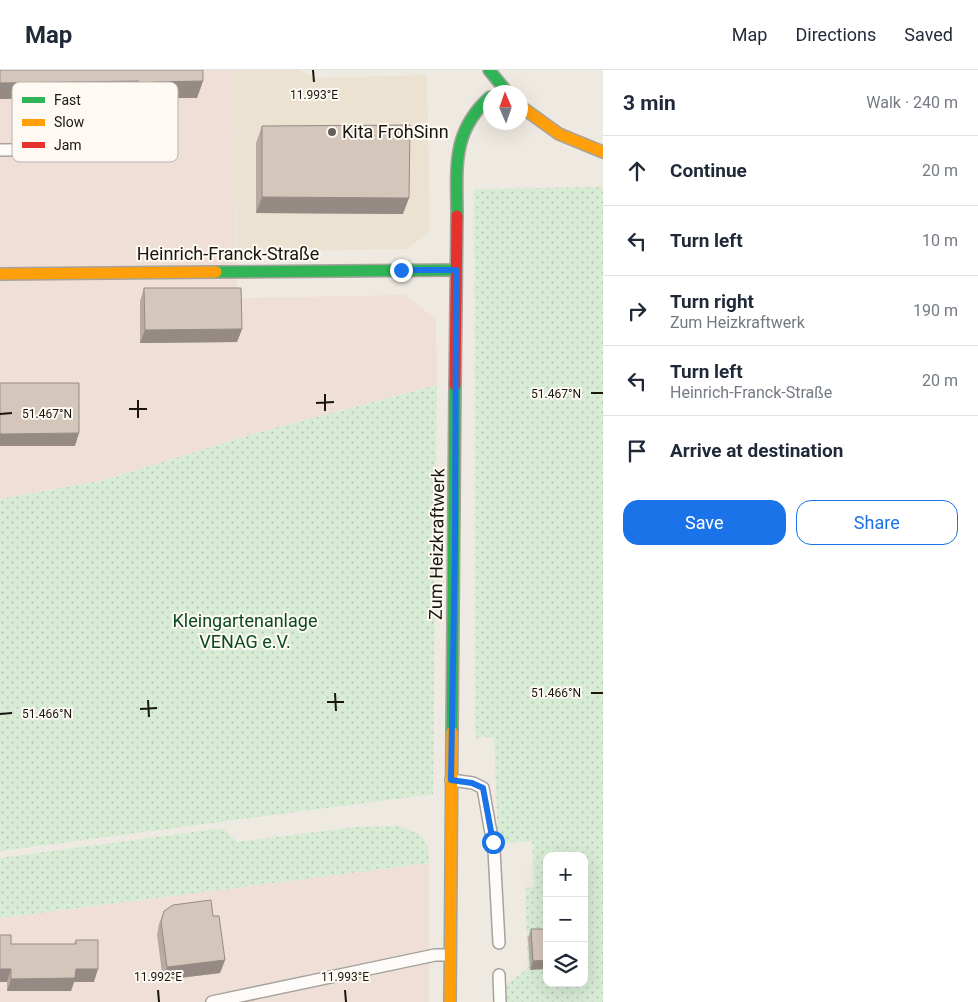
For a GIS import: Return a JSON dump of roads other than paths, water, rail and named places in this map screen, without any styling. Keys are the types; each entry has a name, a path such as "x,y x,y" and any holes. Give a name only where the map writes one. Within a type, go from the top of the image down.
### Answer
{"street":[{"path":"489,70 501,85"},
{"name":"Zum Heizkraftwerk","path":"450,1002 457,157 460,138 468,119 483,104"},
{"path":"528,112 556,132 603,152"},
{"name":"Heinrich-Franck-Straße","path":"0,274 456,270"}],"lane":[{"path":"451,780 472,783 483,788 494,850 499,943"},
{"path":"212,1002 436,955 450,955"},
{"path":"499,975 500,1002"}],"place":[{"name":"Kita FrohSinn","path":"332,132"}],"park label":[{"name":"Kleingartenanlage VENAG e.V.","path":"245,631"}]}
